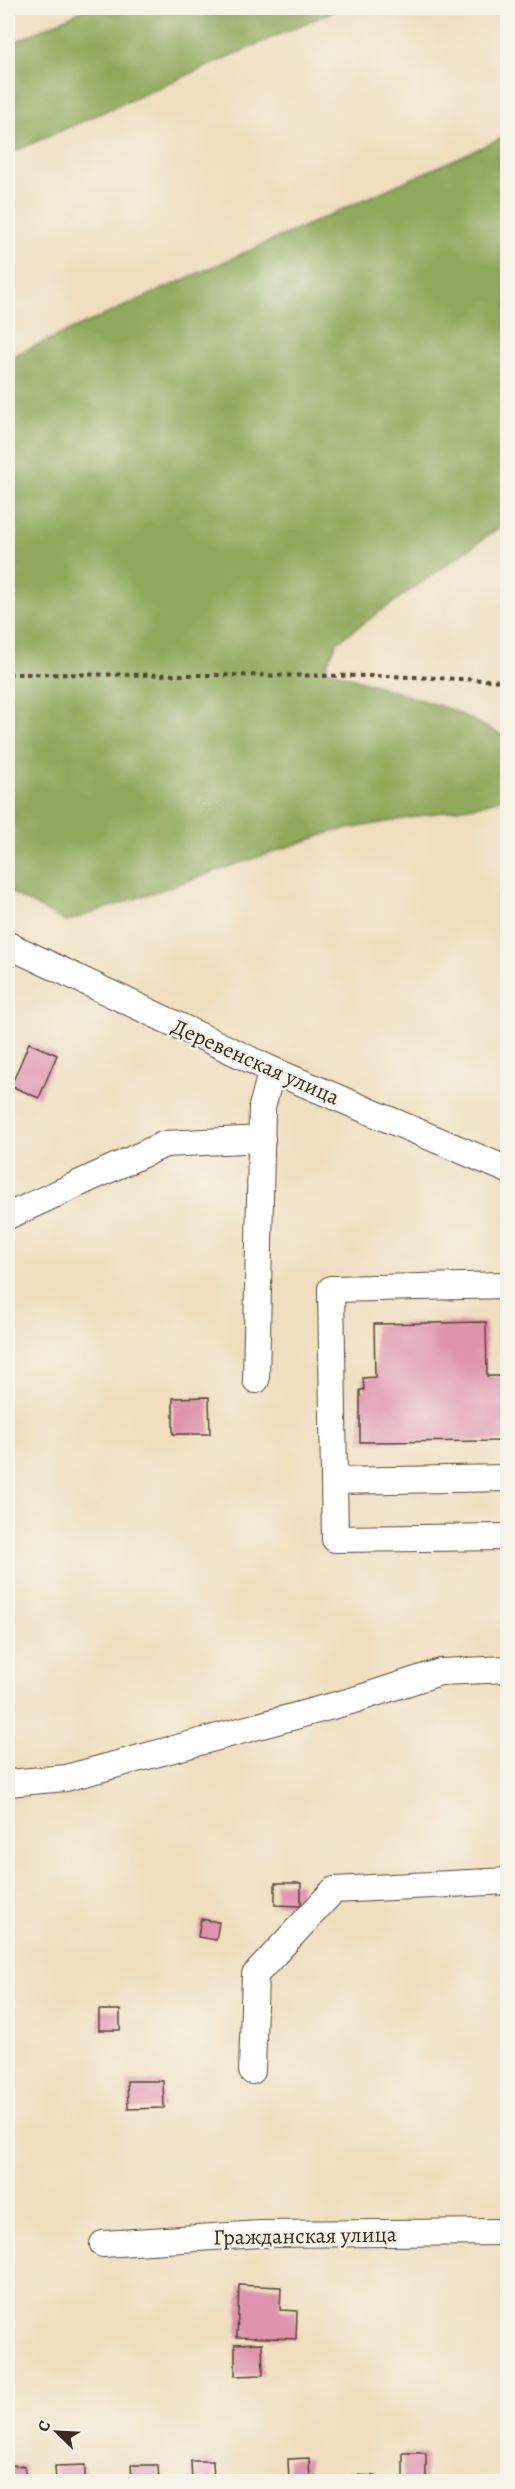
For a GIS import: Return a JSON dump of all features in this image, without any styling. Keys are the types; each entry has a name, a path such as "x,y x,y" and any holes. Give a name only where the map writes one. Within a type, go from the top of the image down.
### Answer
{"street":[{"name":"Деревенская улица","path":"8,945 272,1070 507,1170"},
{"path":"256,1380 262,1107 272,1070"},
{"path":"8,1216 165,1144 262,1139"},
{"path":"507,1285 331,1289 335,1539 507,1537"},
{"path":"334,1481 507,1478"},
{"path":"8,1783 66,1778 351,1701 440,1672 507,1669"},
{"path":"252,2071 255,1975 334,1890 507,1881"},
{"name":"Гражданская улица","path":"103,2244 260,2234 507,2232"}],"path":[{"path":"8,674 387,676 507,681"}],"green space":[{"path":"88,8 340,8 8,154 8,45"},
{"path":"507,136 507,522 337,642 325,669 455,711 507,738 507,797 480,805 332,832 66,922 8,891 8,358"}],"building":[{"path":"29,1043 57,1055 39,1098 11,1086"},
{"path":"486,1322 487,1376 503,1376 504,1388 508,1388 508,1441 360,1442 360,1390 364,1390 363,1378 375,1377 374,1324"},
{"path":"209,1397 210,1434 173,1434 173,1398"},
{"path":"275,1883 301,1883 301,1906 275,1905"},
{"path":"201,1919 219,1922 216,1940 198,1937"},
{"path":"99,2010 120,2010 120,2030 99,2030"},
{"path":"127,2081 163,2081 164,2108 128,2109"},
{"path":"239,2285 281,2287 280,2310 297,2311 296,2339 237,2337"},
{"path":"262,2343 263,2375 235,2376 235,2344"},
{"path":"403,2453 426,2453 426,2482 403,2482"},
{"path":"309,2458 310,2482 289,2482 288,2459"},
{"path":"191,2461 213,2461 214,2482 192,2482"},
{"path":"8,2465 25,2466 25,2482 8,2482"},
{"path":"85,2465 85,2482 56,2482 55,2466"},
{"path":"131,2465 158,2465 159,2482 132,2482"},
{"path":"352,2475 376,2476 376,2482 352,2482"}]}
